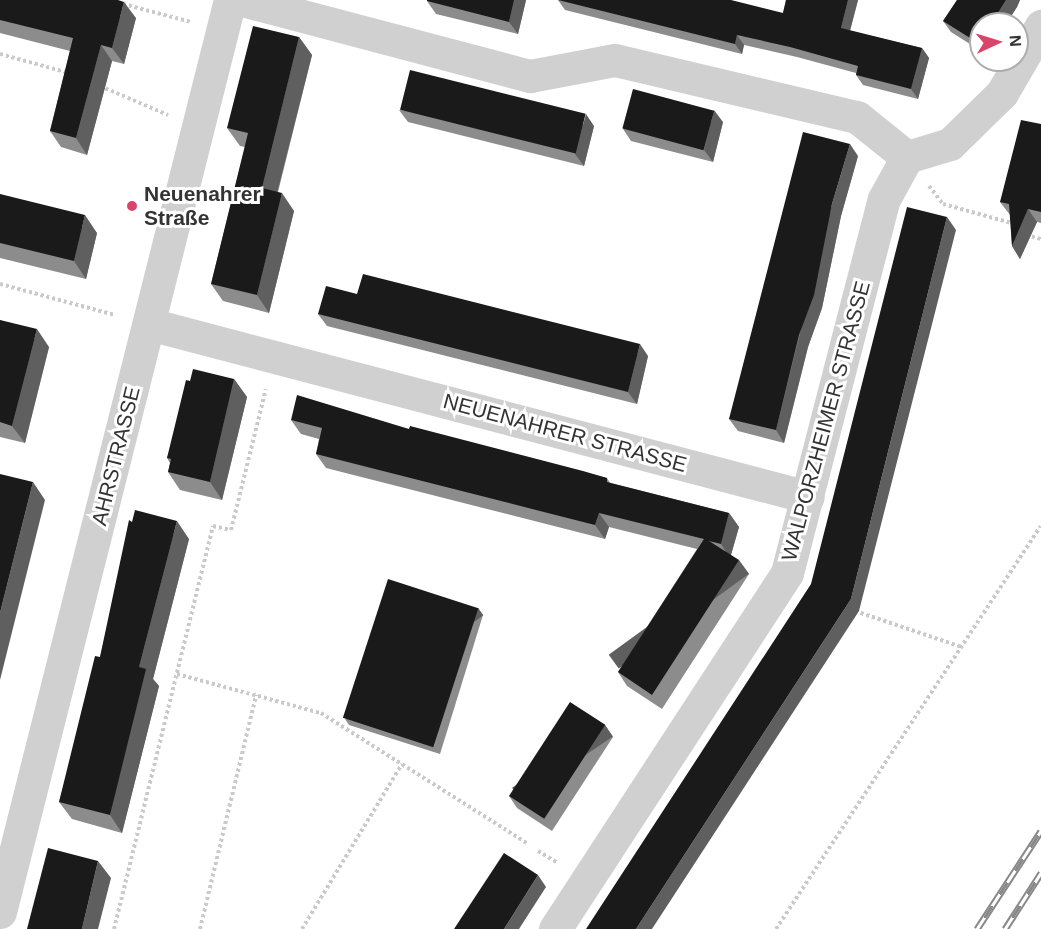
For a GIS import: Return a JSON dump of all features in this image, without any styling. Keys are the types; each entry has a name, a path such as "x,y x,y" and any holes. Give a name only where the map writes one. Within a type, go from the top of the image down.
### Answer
{"street":[{"path":"242,0 530,76 615,60 857,117 907,157 950,144 1002,93 1041,26"},
{"name":"AHRSTRASSE","path":"0,912 226,15"},
{"name":"WALPORZHEIMER STRASSE","path":"555,929 787,573 884,199 907,157"},
{"name":"NEUENAHRER STRASSE","path":"149,324 808,497"}],"path":[{"path":"119,3 226,15"},
{"path":"0,54 80,77"},
{"path":"91,82 198,128"},
{"path":"907,157 943,204 1016,224 1015,232 1041,239"},
{"path":"0,284 149,324"},
{"path":"114,929 213,526 231,530 274,357"},
{"path":"776,929 1041,526"},
{"path":"851,610 962,647"},
{"path":"177,674 321,712 527,843"},
{"path":"200,929 256,695"},
{"path":"302,929 402,764"}],"building":[{"path":"0,0 118,0 124,2 112,48 101,45 76,138 50,131 73,38 0,20"},
{"path":"427,0 514,0 509,22"},
{"path":"558,0 731,0 783,13 786,0 848,0 841,28 922,48 911,89 856,75 858,66 790,47 737,35 735,44"},
{"path":"957,0 1006,0 998,12 969,12 969,37 943,21"},
{"path":"253,26 299,37 262,188 282,193 257,295 211,284 248,133 227,128"},
{"path":"410,70 586,114 576,154 400,110"},
{"path":"633,89 714,111 704,150 622,129"},
{"path":"1021,120 1041,124 1041,212 1028,209 1012,246 1009,204 1000,202"},
{"path":"803,132 850,144 832,204 814,295 799,335 776,430 729,419"},
{"path":"0,194 85,215 74,261 0,243"},
{"path":"907,207 947,217 851,599 636,929 586,929 811,584"},
{"path":"363,274 640,344 628,392 318,314 326,286 357,294"},
{"path":"0,320 37,329 12,426 0,422"},
{"path":"193,369 234,379 210,482 168,472 171,459 167,458 186,380 190,381"},
{"path":"297,395 409,429 410,426 583,471 607,478 607,482 729,513 721,544 709,541 739,560 652,695 618,672 704,539 599,513 595,525 316,454 322,428 291,420"},
{"path":"0,474 33,482 0,613"},
{"path":"135,510 177,521 139,667 146,669 110,815 59,802 95,656 100,657 129,520 132,522"},
{"path":"388,579 478,608 433,747 343,718"},
{"path":"570,702 605,725 544,819 509,796"},
{"path":"48,848 98,861 82,929 27,929"},
{"path":"504,853 538,875 504,929 454,929"}],"railway":[{"path":"977,929 1041,831"},
{"path":"1005,929 1041,873"}],"place":[{"name":"Neuenahrer Straße","path":"132,206"}]}
